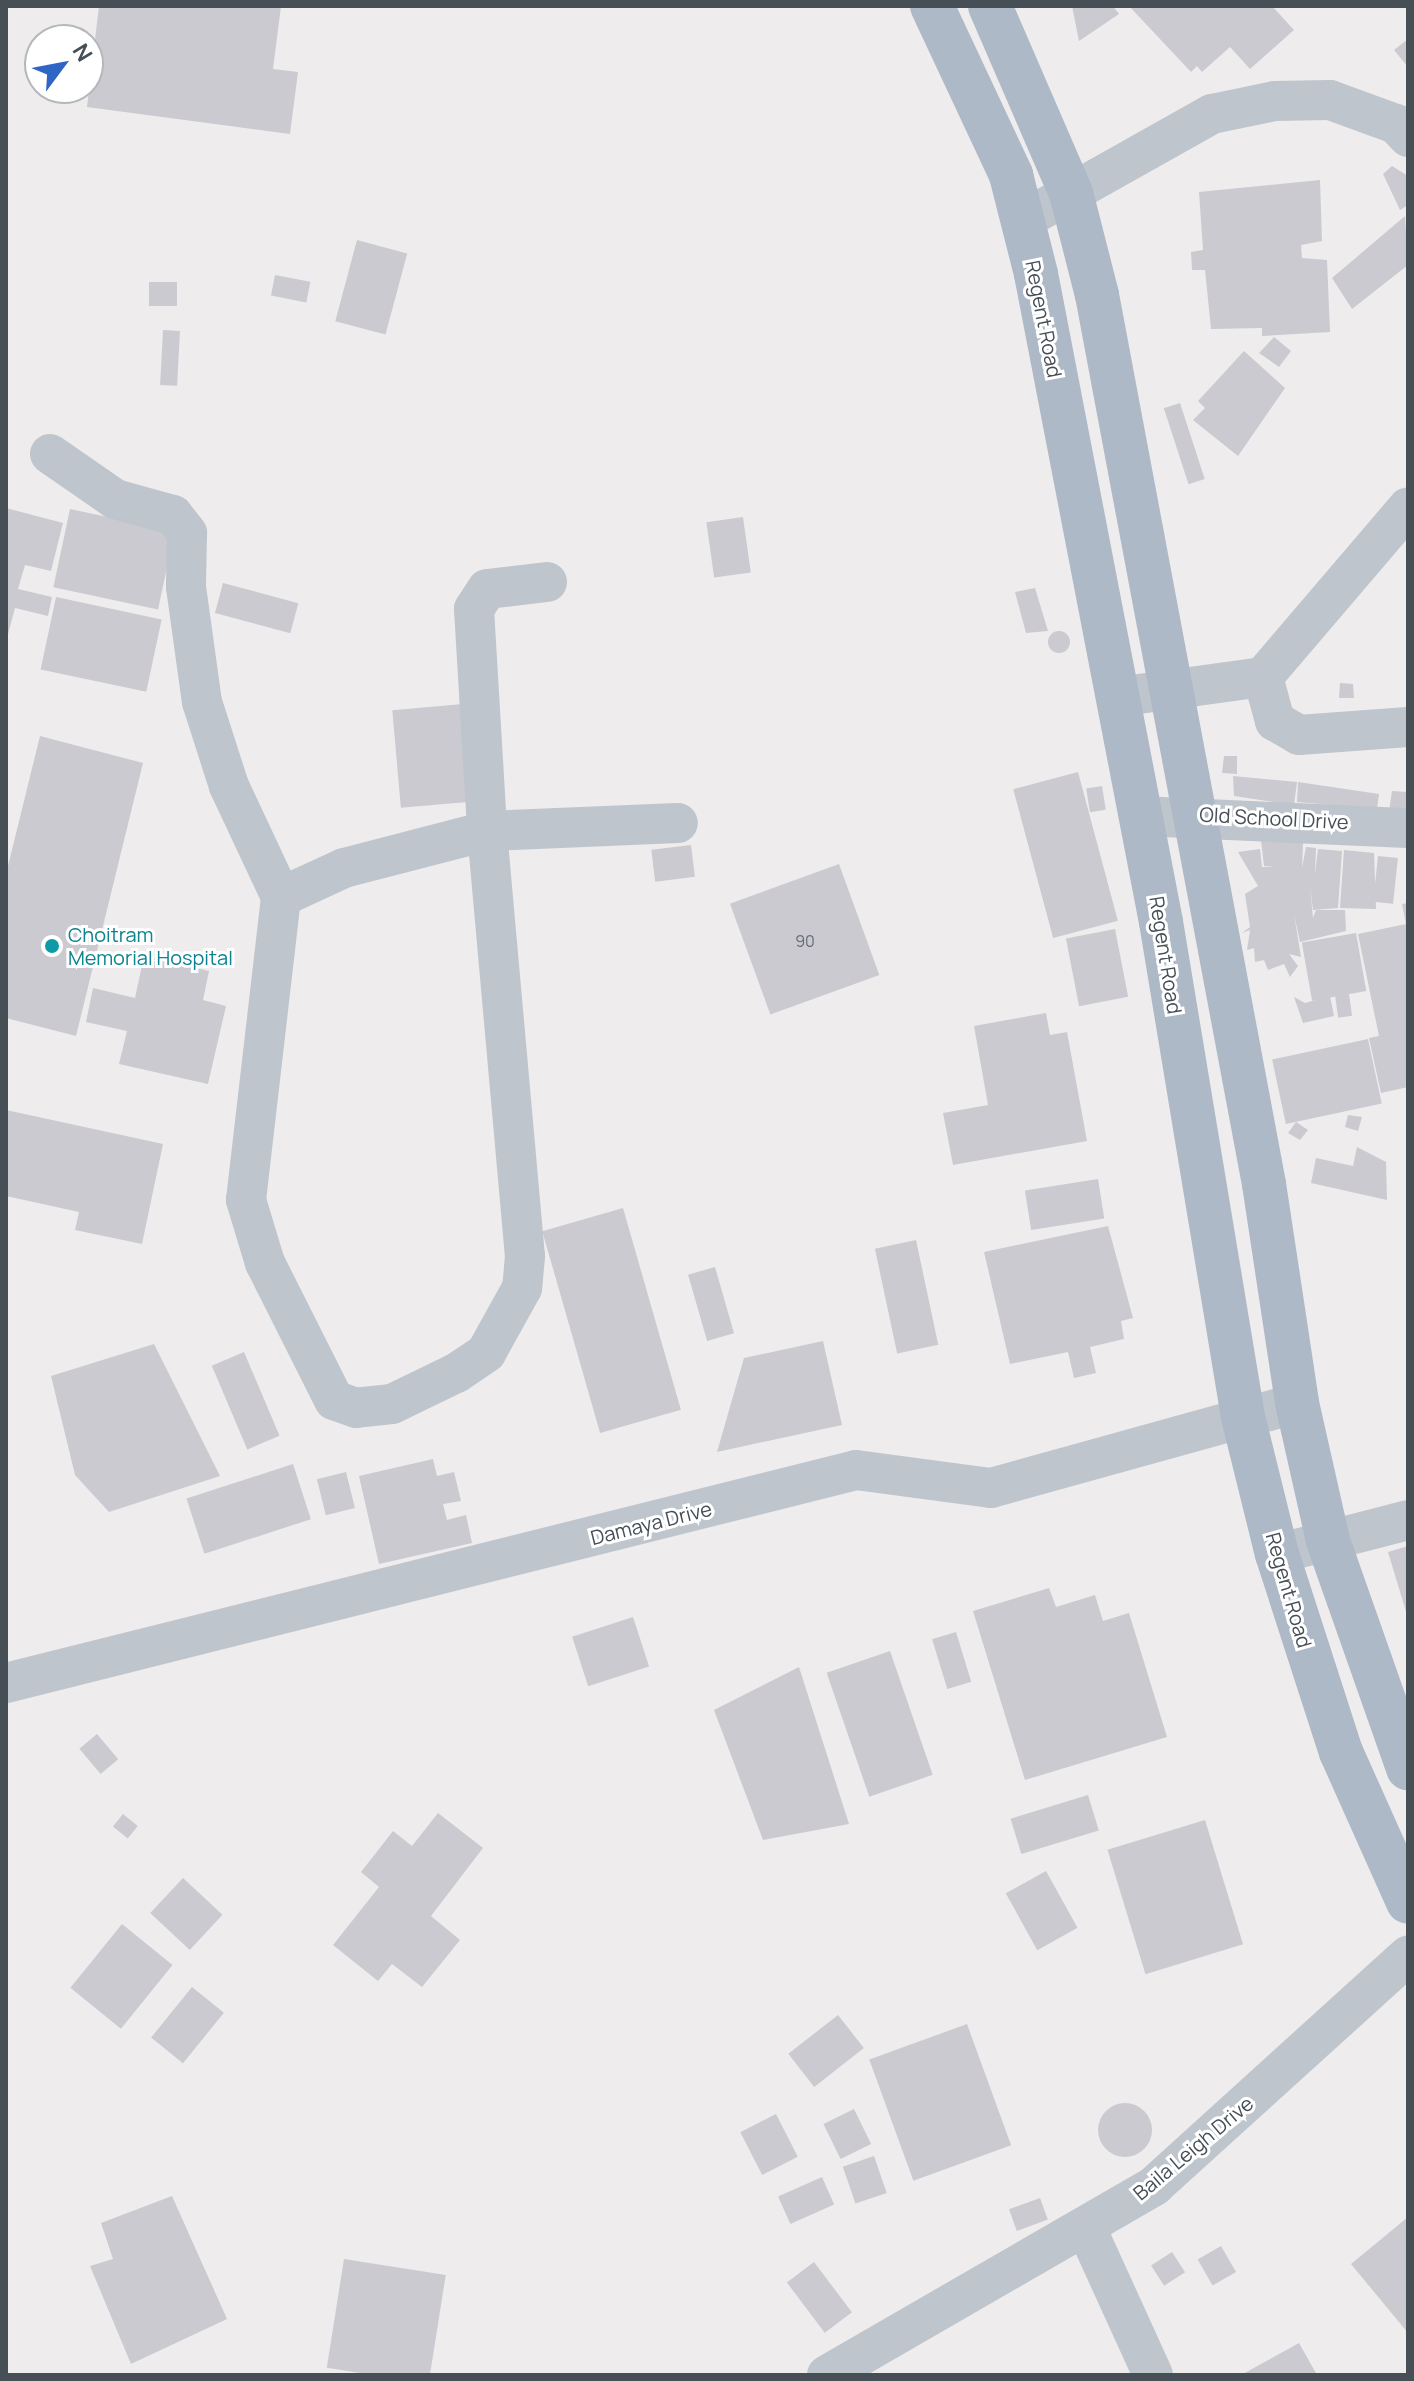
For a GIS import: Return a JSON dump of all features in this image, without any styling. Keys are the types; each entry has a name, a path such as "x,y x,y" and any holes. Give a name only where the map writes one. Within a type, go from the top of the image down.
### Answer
{"main road":[{"name":"Regent Road","path":"932,6 982,105 1023,220 1141,816 1243,1417 1277,1554 1341,1752 1408,1902"},
{"path":"990,6 1071,193 1116,381 1167,692 1264,1184 1297,1403 1328,1541 1408,1768"}],"street":[{"path":"1023,220 1212,114 1275,101 1330,100 1396,124 1408,137"},
{"path":"50,454 115,499 173,515 187,533 186,587 202,702 229,786 281,897 246,1200 265,1263 334,1400 356,1408 392,1404 486,1353 522,1288 521,1200 487,831 474,609 487,589 547,582"},
{"path":"1117,697 1263,677 1408,507"},
{"path":"1263,677 1275,721 1299,735 1408,727"},
{"name":"Old School Drive","path":"1141,816 1190,814 1408,828"},
{"path":"281,897 344,868 487,831 678,823"},
{"name":"Damaya Drive","path":"6,1683 856,1470 991,1488 1297,1403"},
{"path":"1277,1554 1408,1520"},
{"name":"Baila Leigh Drive","path":"827,2375 1087,2230 1154,2186 1408,1956"},
{"path":"1087,2230 1153,2375"}],"building":[{"path":"99,6 281,6 273,69 298,72 290,134 87,107 87,104 104,104 104,24 97,24"},
{"path":"1072,6 1113,6 1119,14 1079,41"},
{"path":"1129,6 1272,6 1294,30 1250,69 1230,47 1202,72 1197,66 1191,72"},
{"path":"1408,39 1408,67 1394,50"},
{"path":"1392,166 1408,176 1408,205 1400,210 1383,174"},
{"path":"1320,180 1322,241 1301,245 1302,258 1327,260 1330,332 1262,336 1262,328 1211,329 1205,270 1192,270 1191,252 1203,250 1199,192"},
{"path":"1405,216 1408,265 1352,309 1332,278"},
{"path":"357,240 407,253 385,335 335,321"},
{"path":"275,275 310,282 306,302 271,296"},
{"path":"149,282 177,282 177,306 149,306"},
{"path":"163,330 180,331 177,386 160,385"},
{"path":"1274,337 1291,351 1279,367 1259,353"},
{"path":"1244,351 1285,388 1238,456 1193,420 1205,408 1198,401"},
{"path":"1180,403 1205,479 1189,484 1164,408"},
{"path":"6,508 63,523 51,571 25,565 18,589 52,597 48,616 15,608 7,638"},
{"path":"70,509 175,531 158,609 53,587"},
{"path":"743,517 751,572 714,578 706,522"},
{"path":"223,583 298,603 290,633 215,613"},
{"path":"1035,588 1048,631 1026,633 1015,592"},
{"path":"56,597 162,619 146,692 41,669"},
{"path":"1059,631 1067,634 1070,642 1067,650 1059,653 1051,650 1048,642 1051,634"},
{"path":"1340,683 1353,684 1354,698 1339,698"},
{"path":"474,703 483,801 401,808 392,710"},
{"name":"Choitram Memorial Hospital","path":"40,736 143,763 76,1036 6,1018 6,874"},
{"path":"1224,756 1237,756 1237,774 1222,773"},
{"path":"1078,772 1118,921 1053,938 1013,789"},
{"path":"1233,776 1297,782 1294,805 1234,796"},
{"path":"1298,782 1379,794 1377,809 1297,802"},
{"path":"1102,786 1106,810 1090,812 1086,789"},
{"path":"1392,791 1408,792 1408,813 1389,811"},
{"path":"1261,840 1303,843 1302,868 1306,847 1316,848 1315,874 1318,849 1342,851 1338,908 1313,910 1310,886 1313,918 1316,910 1345,910 1346,931 1300,942 1294,914 1301,957 1289,954 1298,966 1290,977 1284,964 1268,970 1264,960 1255,962 1254,948 1247,950 1250,930 1242,933 1250,927 1245,894 1258,886 1238,852 1260,849 1262,867 1274,867 1264,866"},
{"path":"691,845 695,877 655,882 651,850"},
{"path":"1344,850 1374,853 1376,909 1340,908"},
{"path":"1378,856 1398,858 1393,904 1373,902"},
{"path":"839,864 879,975 770,1015 730,904"},
{"path":"1408,903 1408,1087 1381,1093 1369,1038 1379,1036 1358,934 1406,924 1402,904"},
{"path":"1115,929 1128,997 1079,1006 1066,939"},
{"path":"1356,933 1366,991 1312,1001 1302,943"},
{"path":"144,956 209,971 203,1000 226,1006 208,1084 119,1064 127,1031 86,1022 93,988 135,998"},
{"path":"1349,994 1352,1016 1338,1018 1335,996"},
{"path":"1330,996 1334,1016 1303,1023 1294,997 1305,1003"},
{"path":"1046,1013 1050,1035 1067,1032 1087,1141 953,1165 943,1113 988,1105 974,1026"},
{"path":"1368,1039 1382,1104 1286,1124 1272,1059"},
{"path":"6,1110 163,1144 142,1244 75,1230 79,1212 6,1196"},
{"path":"1348,1115 1362,1117 1358,1131 1345,1127"},
{"path":"1296,1122 1308,1130 1300,1140 1288,1133"},
{"path":"1357,1147 1386,1162 1387,1200 1311,1183 1316,1158 1353,1166"},
{"path":"1098,1179 1104,1219 1031,1230 1025,1191"},
{"path":"623,1208 681,1410 600,1433 542,1231"},
{"path":"1108,1226 1133,1318 1121,1321 1124,1339 1090,1347 1096,1373 1074,1378 1068,1352 1010,1364 984,1252"},
{"path":"916,1240 938,1345 897,1353 875,1249"},
{"path":"715,1267 734,1333 707,1341 688,1275"},
{"path":"823,1341 842,1425 717,1452 744,1358"},
{"path":"154,1344 220,1476 109,1512 75,1475 51,1376"},
{"path":"244,1352 280,1436 247,1449 212,1366"},
{"path":"433,1459 437,1476 454,1472 461,1501 443,1504 447,1520 466,1515 472,1543 379,1564 359,1476"},
{"path":"293,1464 311,1519 204,1554 186,1499"},
{"path":"346,1472 355,1508 326,1515 317,1479"},
{"path":"1408,1546 1408,1614 1407,1615 1388,1552"},
{"path":"1049,1588 1056,1607 1095,1595 1103,1621 1129,1613 1167,1737 1025,1780 973,1611"},
{"path":"633,1617 649,1666 588,1686 572,1637"},
{"path":"956,1632 971,1682 947,1689 932,1639"},
{"path":"890,1651 933,1775 869,1797 827,1673"},
{"path":"799,1667 849,1824 763,1840 714,1710"},
{"path":"97,1734 118,1759 101,1774 79,1749"},
{"path":"1088,1795 1099,1830 1021,1854 1011,1819"},
{"path":"438,1813 483,1848 431,1916 460,1940 422,1987 392,1964 378,1981 333,1945 379,1887 361,1872 393,1831 412,1846"},
{"path":"123,1814 138,1826 128,1838 113,1826"},
{"path":"1205,1820 1243,1944 1145,1974 1107,1850"},
{"path":"1046,1871 1078,1928 1037,1950 1006,1893"},
{"path":"183,1878 222,1915 190,1950 150,1913"},
{"path":"122,1924 173,1965 121,2029 70,1988"},
{"path":"192,1987 224,2013 183,2063 151,2038"},
{"path":"838,2015 864,2048 814,2087 788,2054"},
{"path":"967,2024 1011,2145 913,2181 869,2060"},
{"path":"1125,2103 1144,2111 1152,2130 1144,2149 1125,2157 1106,2149 1098,2130 1106,2111"},
{"path":"854,2109 871,2144 841,2159 823,2124"},
{"path":"776,2114 798,2157 762,2175 740,2132"},
{"path":"874,2156 887,2193 855,2204 843,2167"},
{"path":"822,2177 834,2204 790,2224 778,2197"},
{"path":"172,2196 227,2319 131,2364 90,2266 113,2259 101,2223"},
{"path":"1040,2198 1048,2220 1017,2231 1009,2209"},
{"path":"1408,2217 1408,2333 1351,2264"},
{"path":"1221,2246 1236,2272 1213,2285 1198,2260"},
{"path":"1172,2252 1185,2272 1164,2286 1151,2266"},
{"path":"344,2259 446,2275 430,2375 373,2375 327,2368"},
{"path":"814,2262 852,2312 825,2333 787,2282"},
{"path":"1299,2343 1317,2375 1241,2375"}],"place":[{"name":"Choitram Memorial Hospital","path":"52,946"}]}
